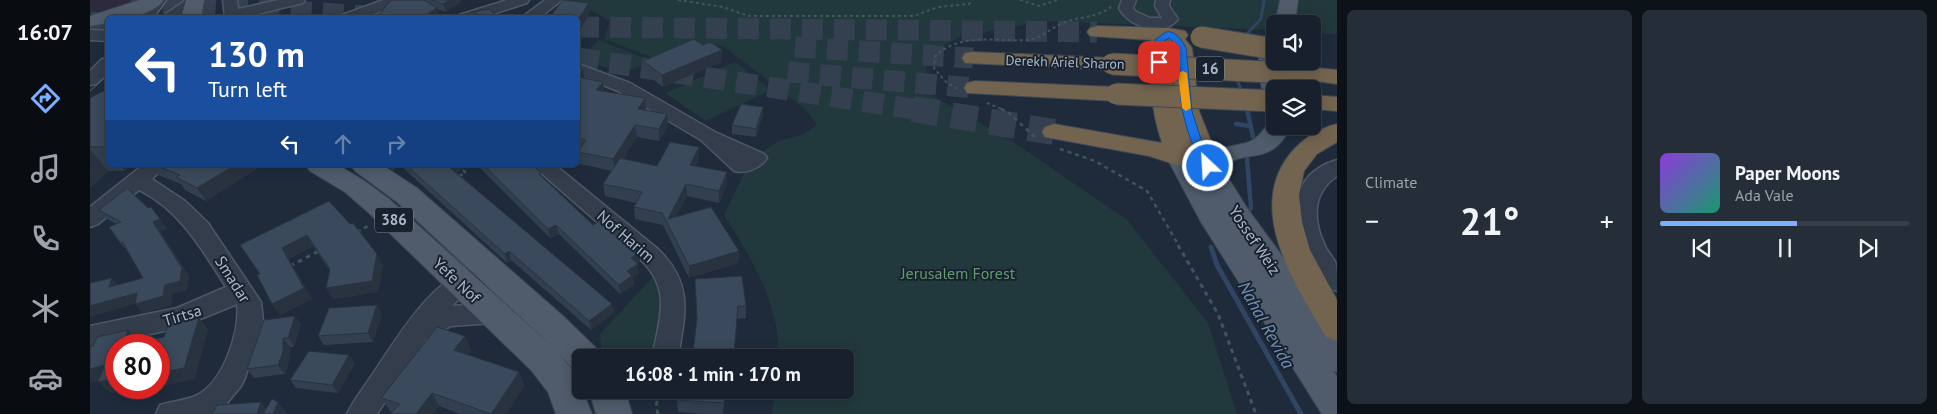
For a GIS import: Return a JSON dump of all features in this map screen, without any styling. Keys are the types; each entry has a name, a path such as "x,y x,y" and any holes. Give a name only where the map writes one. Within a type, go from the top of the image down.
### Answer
{"highway":[{"path":"1097,32 1169,34 1266,48"},
{"path":"1054,132 1153,149 1194,162 1193,132 1187,111 1182,48 1179,42 1169,34"},
{"name":"Derekh Ariel Sharon","path":"973,58 1112,64 1266,64"},
{"path":"1321,62 1337,59"},
{"name":"Derekh Ariel Sharon","path":"1321,69 1337,77"},
{"name":"Derekh Ariel Sharon","path":"975,88 1266,101"},
{"path":"1337,131 1317,142 1294,165 1287,182 1285,201 1290,237 1298,258 1337,328"}],"main road":[{"path":"121,15 158,0 156,15"},
{"path":"1287,15 1290,0"},
{"path":"1194,162 1246,151 1264,145 1276,135"},
{"name":"Yossef Weiz","path":"1194,162 1237,215 1337,358"},
{"name":"Yossef Weiz","path":"1194,162 1211,215 1337,406"},
{"name":"Yefe Nof","path":"322,167 354,186 379,206 544,360 563,384 574,414"},
{"name":"Yefe Nof","path":"367,167 407,195 552,325 575,349"}],"street":[{"path":"147,15 158,0"},
{"path":"230,0 231,15 287,1"},
{"path":"355,15 397,0"},
{"path":"474,15 522,0"},
{"path":"532,15 555,0"},
{"path":"1129,0 1126,8 1129,14 1155,23 1165,23 1170,19 1162,6 1163,0"},
{"path":"174,15 194,6"},
{"path":"90,80 105,66"},
{"path":"580,70 624,87 708,136"},
{"path":"1337,166 1320,177 1313,185 1305,208 1304,222 1313,245 1337,282"},
{"path":"90,220 153,167"},
{"name":"Nof Harim","path":"544,167 651,256 665,271 671,284 673,298 666,349"},
{"name":"Smadar","path":"137,180 156,189 177,206 200,229 249,302 251,321 232,378 205,409 170,414"},
{"path":"360,414 440,303 461,284 475,277 484,276 501,281"},
{"name":"Tirtsa","path":"90,337 181,317 242,291"},
{"path":"416,335 446,316 492,313"}],"path":[{"path":"678,0 723,7 749,16 914,16 938,7 969,4 973,0"},
{"path":"1020,0 1030,6 1044,6 1057,0"},
{"path":"457,177 466,172 461,168 463,167"},
{"path":"354,233 372,224 365,218"},
{"path":"286,269 320,251"},
{"path":"1186,257 1218,314 1256,414"},
{"path":"658,399 656,406 658,414"}],"shaded area":[{"path":"90,0 138,0 126,7 90,12"}],"green space":[{"name":"Jerusalem Forest","path":"559,0 1337,0 1337,34 1321,33 1321,15 1266,15 1266,30 1044,21 960,37 926,56 928,93 1015,143 1127,220 1208,323 1237,414 772,414 774,399 854,399 854,349 778,349 775,319 762,283 754,265 724,215 751,159 779,141 804,134 817,125 806,110 723,46 703,44 656,59 604,39 610,21 592,11 568,8"},
{"path":"599,40 651,61 624,73 580,59"},
{"path":"735,62 771,90 706,121 665,93"},
{"path":"653,277 663,293 665,304 659,349 601,349 600,334"}],"building":[{"path":"424,0 437,8 426,15 379,15 390,1"},
{"path":"431,0 449,0 443,4"},
{"path":"563,0 589,3 580,17 580,15 551,15"},
{"path":"489,9 496,15 480,15 471,12"},
{"path":"694,39 703,45 710,42 722,50 662,75 643,61"},
{"path":"580,77 603,82 596,90 645,98 638,109 667,114 659,129 635,125 613,159 580,152 586,140 580,138"},
{"path":"105,91 105,147 90,147 90,98"},
{"path":"741,104 763,107 756,129 732,125"},
{"path":"670,142 699,147 690,165 727,172 719,191 686,184 668,219 711,207 739,251 689,266 662,213 634,207 642,192 603,184 620,158 657,166"},
{"path":"160,167 232,167 197,188 176,177 180,175"},
{"path":"408,167 449,167 612,304 589,321 509,251 505,254"},
{"path":"486,167 534,167 541,173 539,174 593,225 600,221 625,244 627,242 639,253 631,258 638,264 627,271 632,276 619,285 556,225 548,229"},
{"path":"127,188 148,208 151,207 160,219 153,222 182,268 180,281 165,285 163,296 135,304 137,293 90,306 90,283 112,278 109,287 143,278 122,241 121,244 109,227 121,222 99,210"},
{"path":"329,201 350,224 353,223 377,254 372,281 326,288 330,269 307,235 282,248 304,288 272,304 257,275 260,274 240,245"},
{"path":"742,276 746,306 738,306 734,349 693,349 697,319 695,279"},
{"path":"377,305 368,333 318,336 329,308"},
{"path":"295,316 288,338 283,338 283,352 278,365 247,369 264,320"},
{"path":"199,318 184,368 170,371 170,334 165,334 168,325"},
{"path":"437,327 465,336 454,350 519,372 491,414 432,393 416,414 390,414 400,404 381,398"},
{"path":"128,330 126,334 110,334"},
{"path":"105,335 105,365 90,369 90,346 93,346 97,337"},
{"path":"309,351 349,355 332,385 290,380"},
{"path":"105,365 105,380 98,382"},
{"path":"272,399 278,402 273,414 263,414"},
{"path":"677,399 724,399 724,403"},
{"path":"261,402 257,414 212,414 217,405"}],"waterway":[{"name":"Nahal Revida","path":"1244,37 1261,19 1264,0"},
{"name":"Nahal Revida","path":"1236,76 1242,93"},
{"name":"Nahal Revida","path":"1246,105 1247,110"},
{"name":"Nahal Revida","path":"1247,109 1253,137"},
{"path":"1236,124 1249,126"},
{"name":"Nahal Revida","path":"1247,159 1251,208 1247,214"},
{"name":"Nahal Revida","path":"1211,247 1217,265 1301,414"}],"tunnel":[{"path":"131,0 351,15"},
{"path":"90,22 105,24"},
{"path":"580,27 1097,32"},
{"path":"795,47 973,58"},
{"path":"580,58 920,110"},
{"path":"788,72 975,88"},
{"path":"913,109 1054,132"}],"tram line":[{"path":"156,15 167,0"},
{"path":"90,91 105,78"}],"slow traffic":[{"path":"1183,73 1186,108"}],"route":[{"path":"1159,62 1159,40 1169,34 1179,42 1182,48 1183,80 1187,111 1190,124 1208,166"}]}
